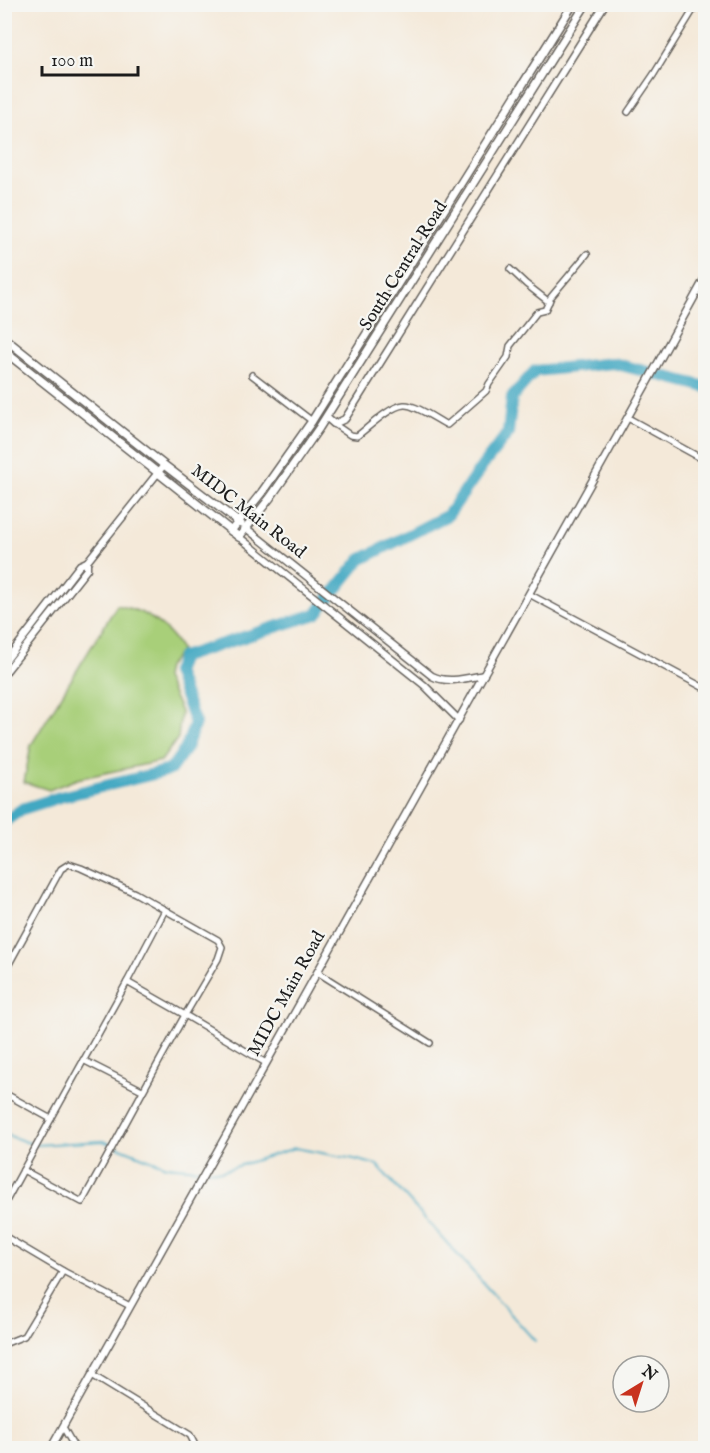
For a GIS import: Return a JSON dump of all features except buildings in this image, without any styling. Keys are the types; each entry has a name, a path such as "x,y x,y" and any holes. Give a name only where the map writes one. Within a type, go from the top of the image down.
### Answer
{"main road":[{"name":"South Central Road","path":"231,531 262,492 312,421 573,4"},
{"name":"South Central Road","path":"239,537 270,498 326,417 586,4"},
{"path":"459,187 468,192"},
{"name":"MIDC Main Road","path":"4,338 246,528"},
{"name":"MIDC Main Road","path":"4,351 239,537"}],"street":[{"path":"334,424 345,419 604,4"},
{"path":"628,112 697,4"},
{"path":"326,417 350,435 357,436 388,411 405,405 418,409 447,426 486,391 508,357 510,346 537,312 545,310 551,297 587,254"},
{"path":"510,268 549,302"},
{"name":"MIDC Main Road","path":"51,1449 705,279"},
{"path":"252,375 312,421"},
{"path":"627,418 705,461"},
{"path":"4,663 80,565 87,562 164,465"},
{"name":"MIDC Main Road","path":"246,528 432,676 448,681 484,675"},
{"name":"MIDC Main Road","path":"239,537 424,685 459,720"},
{"path":"4,674 87,569 87,562"},
{"path":"529,594 705,689"},
{"path":"4,973 62,869 69,864 124,888 165,910 218,940 222,947 218,959 142,1090 82,1202 23,1170"},
{"path":"4,1205 165,910"},
{"path":"317,972 430,1043"},
{"path":"127,982 266,1063"},
{"path":"83,1060 142,1090"},
{"path":"4,1094 51,1119"},
{"path":"4,1236 130,1306"},
{"path":"4,1344 24,1336 63,1270"},
{"path":"92,1375 190,1435 194,1443 193,1449"},
{"path":"63,1427 75,1449"}],"green space":[{"path":"117,605 137,611 152,619 169,633 181,650 167,667 165,678 181,712 178,738 161,761 77,779 49,790 24,782 31,745"}],"waterway":[{"path":"4,822 22,809 60,797 170,770 186,748 195,723 176,672 182,657 316,614 360,560 448,515 508,433 512,397 535,371 613,363 706,387"},
{"path":"4,1134 35,1145 103,1141 166,1166 222,1171 295,1148 377,1165 535,1341"}]}
